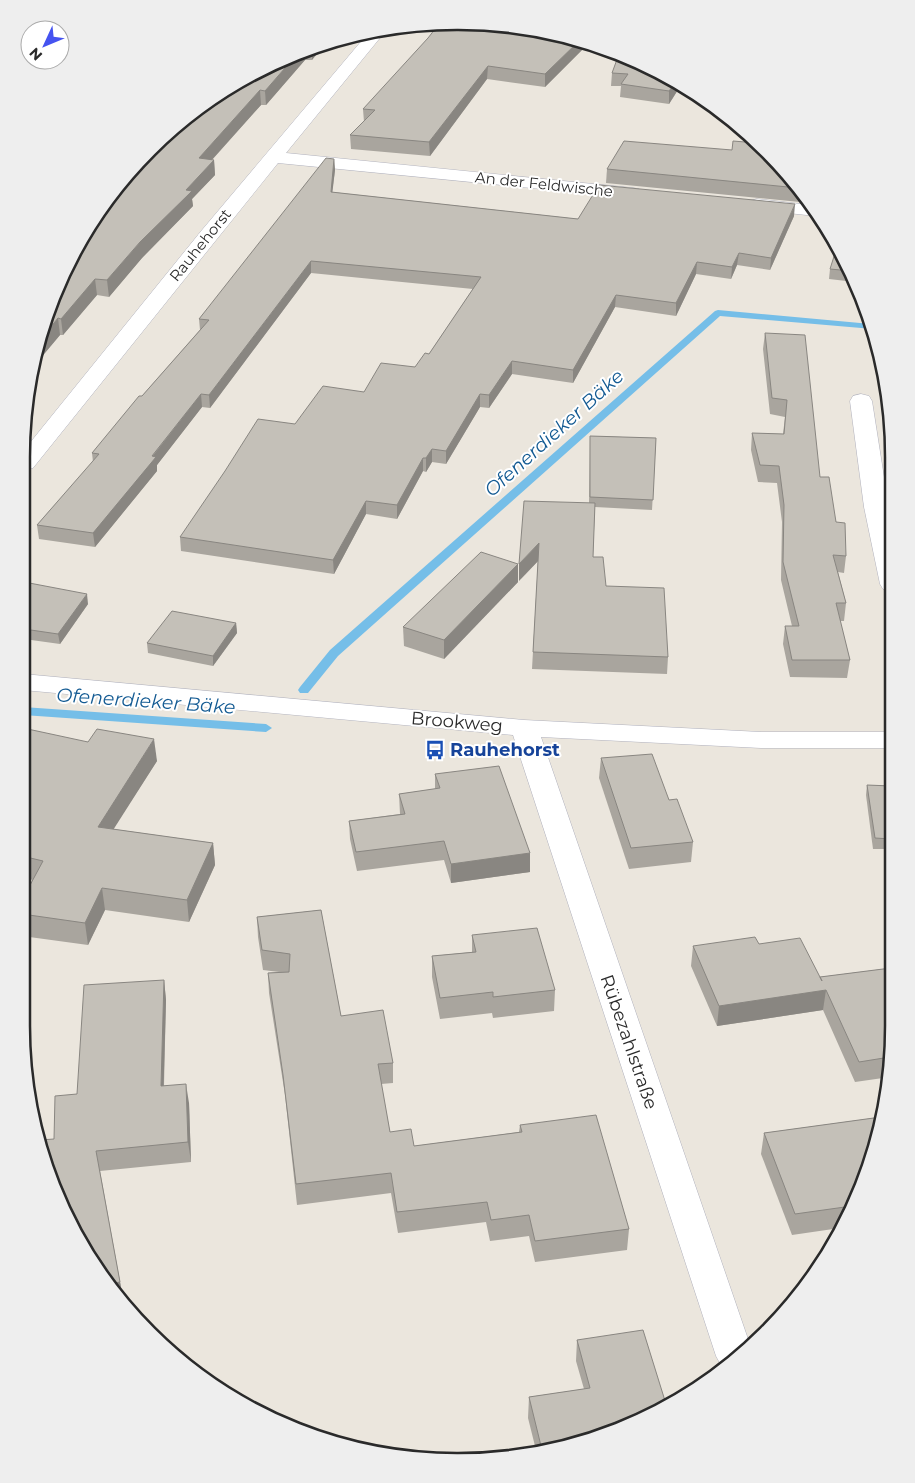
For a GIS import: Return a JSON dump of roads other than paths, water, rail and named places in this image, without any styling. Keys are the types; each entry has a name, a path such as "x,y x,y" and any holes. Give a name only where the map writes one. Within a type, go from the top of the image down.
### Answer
{"street":[{"name":"Rauhehorst","path":"30,457 210,234 372,39"},
{"name":"An der Feldwische","path":"274,157 646,194"},
{"path":"744,204 806,210"},
{"path":"861,401 876,507 885,550"},
{"name":"Brookweg","path":"30,683 524,728 761,740 885,740"},
{"name":"Rübezahlstraße","path":"524,728 734,1352"}],"waterway":[{"name":"Ofenerdieker Bäke","path":"304,690 334,653 718,313 864,326"},
{"name":"Ofenerdieker Bäke","path":"30,711 266,728"}],"place":[{"name":"Rauhehorst","path":"435,750"}]}
